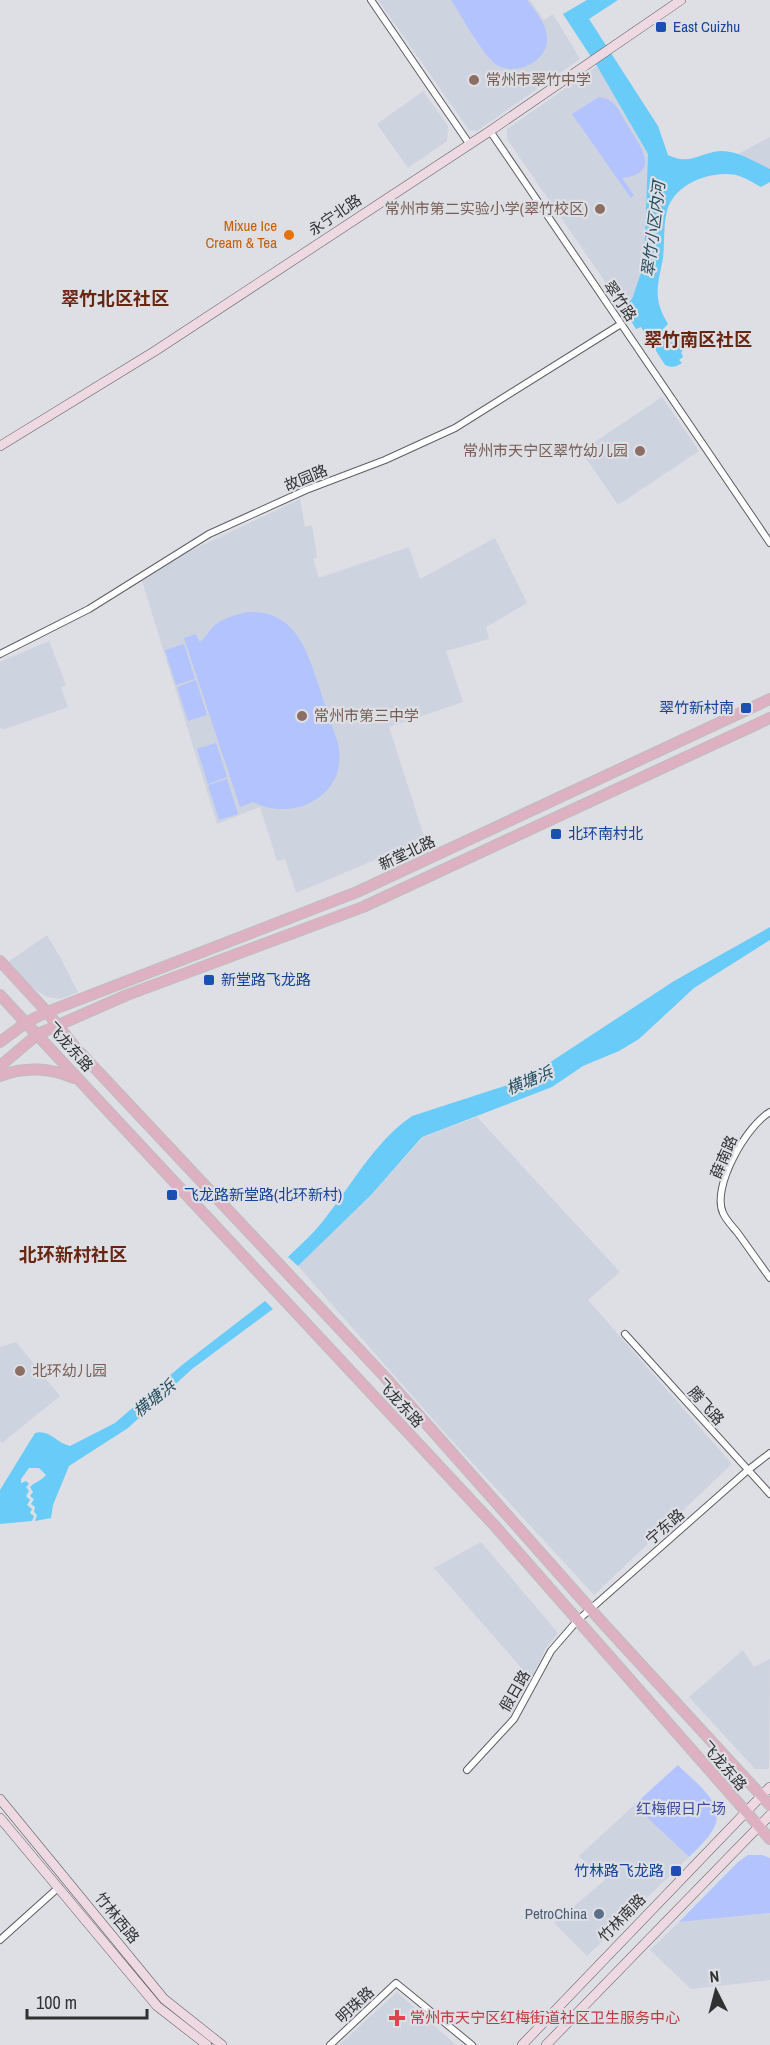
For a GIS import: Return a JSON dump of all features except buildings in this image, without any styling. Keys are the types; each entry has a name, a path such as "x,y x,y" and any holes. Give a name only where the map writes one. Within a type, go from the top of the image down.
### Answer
{"main road":[{"name":"永宁北路","path":"0,446 155,351 470,145 681,0"},
{"name":"新堂北路","path":"0,1042 47,1012 357,892 770,699"},
{"name":"新堂北路","path":"0,1066 38,1034 127,995 363,907 770,718"},
{"name":"飞龙东路","path":"0,961 47,1012 75,1047 384,1376 590,1608 766,1792 770,1805"},
{"name":"飞龙东路","path":"0,995 495,1526 770,1839"},
{"path":"0,1076 11,1071 40,1069 63,1073 80,1081"},
{"name":"竹林南路","path":"522,2045 744,1812 766,1792"},
{"name":"竹林西路","path":"0,1799 164,1999 222,2045"},
{"path":"546,2045 770,1815"},
{"name":"竹林西路","path":"0,1818 157,2006 207,2045"}],"street":[{"path":"371,0 470,145"},
{"name":"翠竹路","path":"490,131 770,543"},
{"name":"故园路","path":"0,654 89,609 210,534 306,490 385,460 455,428 621,324"},
{"name":"薛南路","path":"770,1112 762,1116 742,1139 722,1192 722,1212 770,1278"},
{"name":"腾飞路","path":"625,1334 770,1494"},
{"name":"宁东路","path":"577,1621 770,1453"},
{"name":"假日路","path":"467,1770 514,1719 551,1651 577,1621"},
{"path":"0,1940 59,1887"},
{"name":"明珠路","path":"330,2045 396,1983 472,2045"}],"shaded area":[{"name":"常州市翠竹中学","path":"378,0 530,0 544,20 553,14 580,59 477,131 469,130"},
{"name":"常州市第二实验小学(翠竹校区)","path":"597,66 648,154 644,264 632,299 623,308 507,139 507,129"},
{"path":"423,91 448,126 447,141 408,168 377,124"},
{"path":"770,137 770,169 738,154"},
{"name":"常州市天宁区翠竹幼儿园","path":"662,397 699,451 618,505 581,451"},
{"name":"常州市第三中学","path":"300,499 305,527 312,525 317,557 313,559 319,578 409,547 420,579 495,538 527,603 486,627 489,639 446,651 463,702 389,727 425,839 296,893 285,859 277,861 260,807 217,824 142,581 184,554"},
{"path":"49,641 66,685 61,687 68,707 2,730 0,726 0,662"},
{"path":"47,935 78,992 61,999 47,997 33,988 8,962"},
{"path":"477,1117 620,1272 588,1300 732,1464 594,1595 445,1433 298,1266 371,1195 423,1137"},
{"name":"北环幼儿园","path":"16,1342 60,1396 2,1443 0,1441 0,1347"},
{"path":"481,1542 558,1633 546,1648 531,1679 434,1568"},
{"path":"743,1650 754,1667 770,1659 769,1769 755,1769 689,1697"},
{"path":"634,1805 689,1857 587,1956 554,1923 605,1880 579,1856"},
{"path":"770,1913 770,1980 691,1989 650,1950 679,1922"},
{"name":"常州市天宁区红梅街道社区卫生服务中心","path":"397,1992 456,2045 339,2045"}],"green space":[{"path":"451,0 527,0 545,27 547,37 543,53 537,60 522,68 513,69 497,65 479,44"},
{"path":"599,97 609,100 617,107 642,150 645,165 642,171 622,178 634,195 631,198 572,114"},
{"path":"247,612 276,617 295,633 308,656 337,740 340,758 336,775 329,788 317,799 303,806 287,809 270,808 253,802 240,807 184,638 196,634 199,642 219,623"},
{"path":"184,644 195,679 176,685 165,650"},
{"path":"196,680 207,715 188,721 177,687"},
{"path":"216,743 227,777 208,784 197,749"},
{"path":"227,779 238,814 219,820 208,785"},
{"name":"红梅假日广场","path":"678,1765 701,1786 717,1812 712,1831 689,1857 634,1805"},
{"path":"748,1855 762,1855 770,1858 770,1913 679,1922 738,1862"}],"water":[{"name":"翠竹小区内河","path":"587,0 618,0 589,19 658,126 668,155 689,159 712,152 726,151 746,157 770,169 770,182 761,187 736,175 715,175 685,186 671,201 666,217 658,299 668,324 663,329 672,342 681,336 686,342 682,345 685,349 681,352 683,357 679,360 682,363 676,366 665,365 641,327 636,329 623,308 632,299 644,264 648,154 597,66 563,14"},
{"name":"横塘浜","path":"770,927 770,940 694,988 639,1039 619,1051 583,1066 552,1087 422,1137 371,1195 298,1266 288,1257 319,1226 386,1138 412,1116 523,1080 674,981"},
{"name":"横塘浜","path":"265,1301 273,1309 192,1369 128,1428 69,1466 53,1505 51,1518 35,1521 37,1515 34,1512 35,1507 31,1504 34,1499 30,1496 33,1492 30,1487 46,1475 39,1468 29,1468 21,1479 21,1483 26,1481 29,1484 26,1487 29,1491 26,1496 30,1500 27,1505 32,1509 30,1513 34,1516 32,1521 0,1524 0,1490 35,1433 45,1433 70,1446 115,1423 182,1365"}],"place":[{"name":"East Cuizhu","path":"661,27"},
{"name":"常州市翠竹中学","path":"474,80"},
{"name":"常州市第二实验小学(翠竹校区)","path":"600,209"},
{"name":"Mixue Ice Cream & Tea","path":"289,235"},
{"name":"常州市天宁区翠竹幼儿园","path":"640,451"},
{"name":"翠竹新村南","path":"746,708"},
{"name":"常州市第三中学","path":"302,716"},
{"name":"北环南村北","path":"556,834"},
{"name":"新堂路飞龙路","path":"209,980"},
{"name":"飞龙路新堂路(北环新村)","path":"172,1195"},
{"name":"北环幼儿园","path":"20,1371"},
{"name":"竹林路飞龙路","path":"676,1871"},
{"name":"PetroChina","path":"599,1914"},
{"name":"常州市天宁区红梅街道社区卫生服务中心","path":"397,2018"}],"district":[{"name":"翠竹北区社区","path":"115,299"},
{"name":"翠竹南区社区","path":"698,340"},
{"name":"北环新村社区","path":"73,1255"}]}
